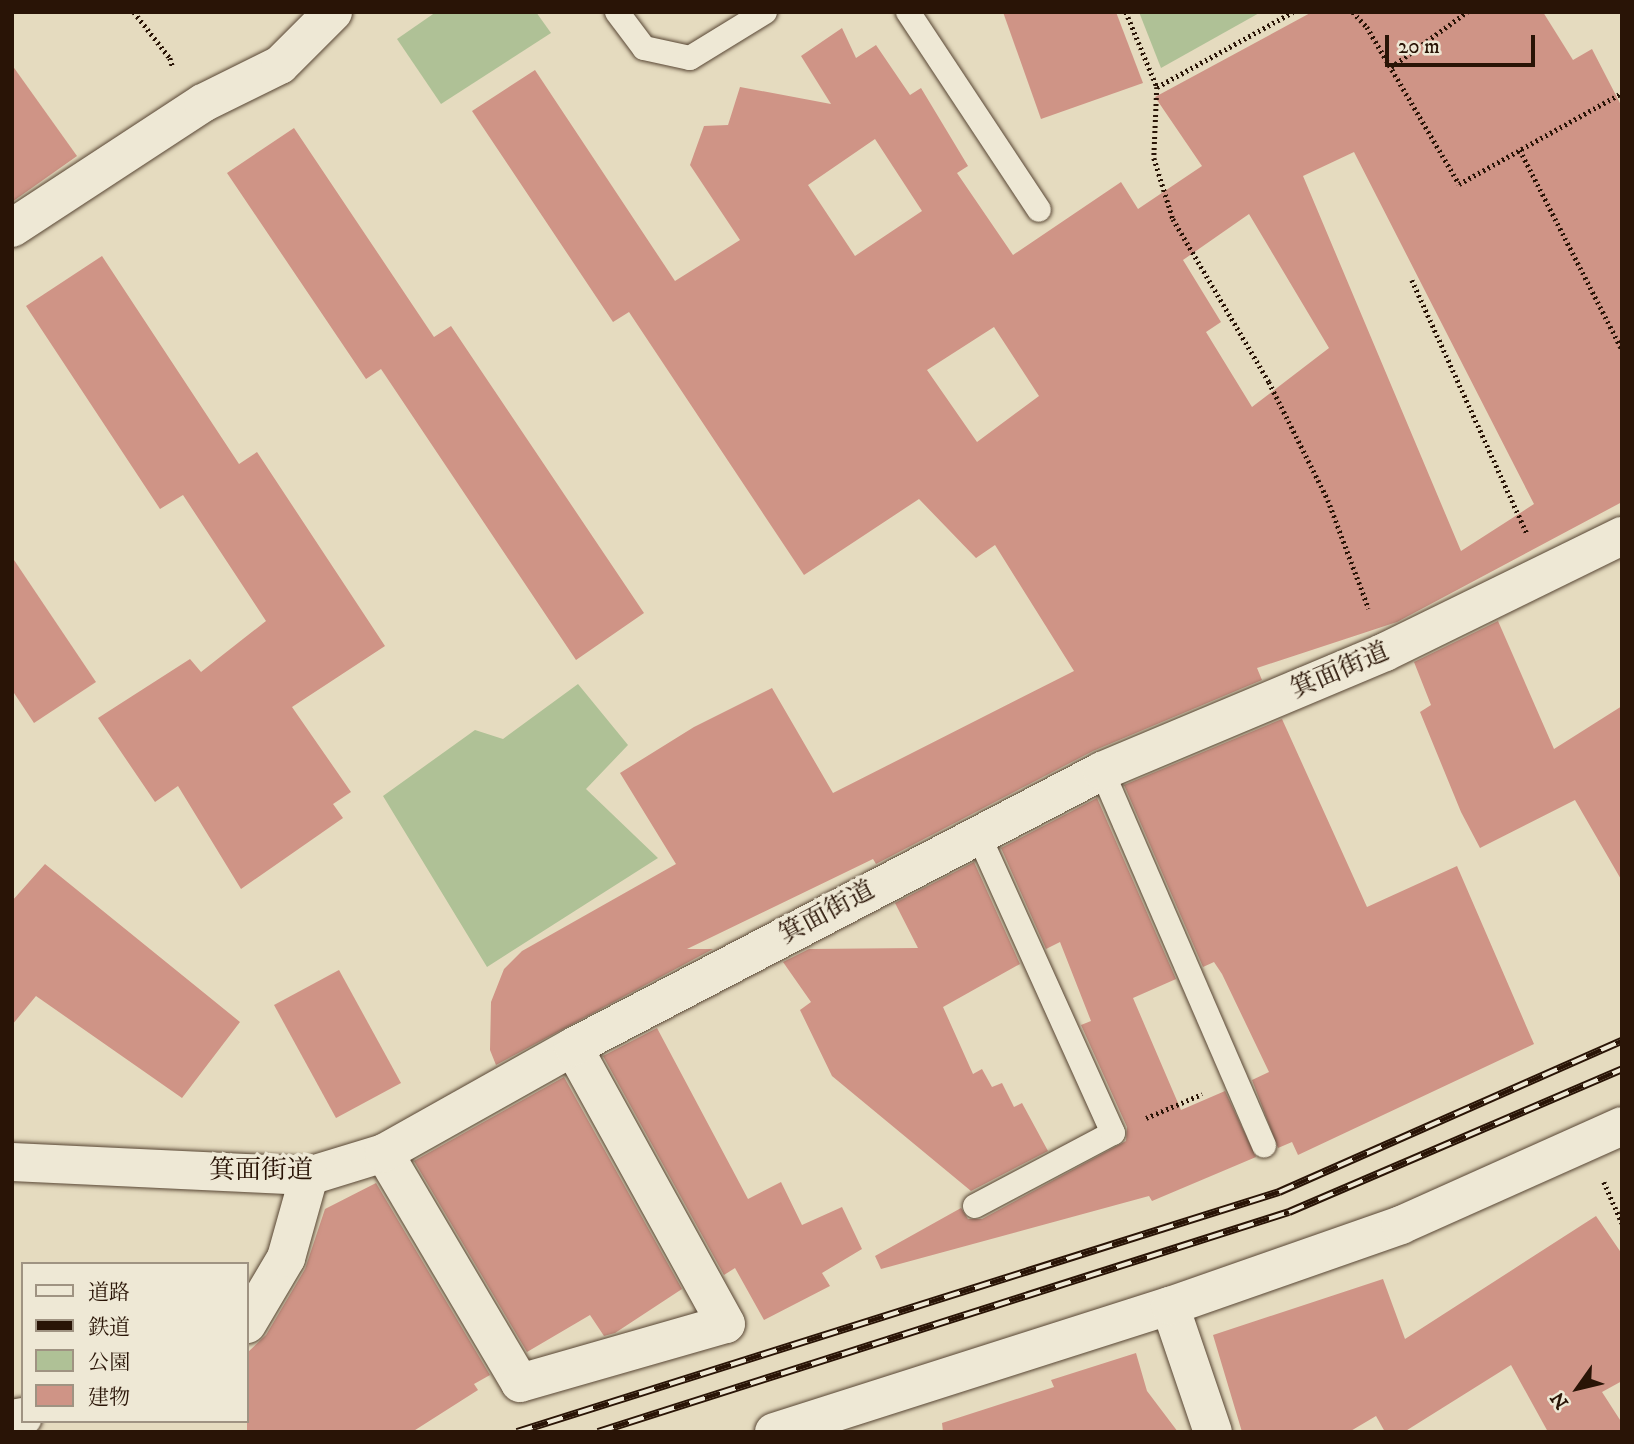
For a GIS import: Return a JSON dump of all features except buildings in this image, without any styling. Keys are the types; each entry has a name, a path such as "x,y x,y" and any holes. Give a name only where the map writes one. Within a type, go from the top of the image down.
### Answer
{"street":[{"path":"12,228 185,114 280,65 333,12"},
{"name":"箕面街道","path":"12,1162 309,1176 384,1153 573,1047 1102,771 1385,652 1545,574 1619,544"},
{"path":"384,1153 520,1383 726,1324 573,1047"},
{"path":"774,1432 1170,1306 1401,1225 1622,1126"},
{"path":"248,1322 286,1258 309,1176"},
{"path":"1170,1306 1213,1432"}],"lane":[{"path":"617,12 643,48 690,58 765,12"},
{"path":"908,12 1039,210"},
{"path":"1102,771 1264,1145"},
{"path":"975,1206 1113,1133 978,834"}],"path":[{"path":"134,12 170,58 185,114"},
{"path":"1126,12 1157,87 1154,158 1173,219 1269,382 1328,500 1385,652"},
{"path":"1157,87 1293,12"},
{"path":"1353,12 1391,68 1459,184 1622,93"},
{"path":"1391,68 1467,12"},
{"path":"1520,150 1622,349"},
{"path":"1412,280 1545,574"},
{"path":"1113,1133 1235,1079"},
{"path":"1600,1174 1622,1223"}],"green space":[{"path":"436,12 536,12 551,33 441,104 397,39"},
{"path":"1139,12 1261,12 1161,68"},
{"path":"578,684 628,745 586,789 658,858 487,967 383,796 475,730 503,739"}],"railway":[{"path":"517,1432 1279,1192 1622,1041"},
{"path":"598,1432 1289,1212 1622,1069"}]}
